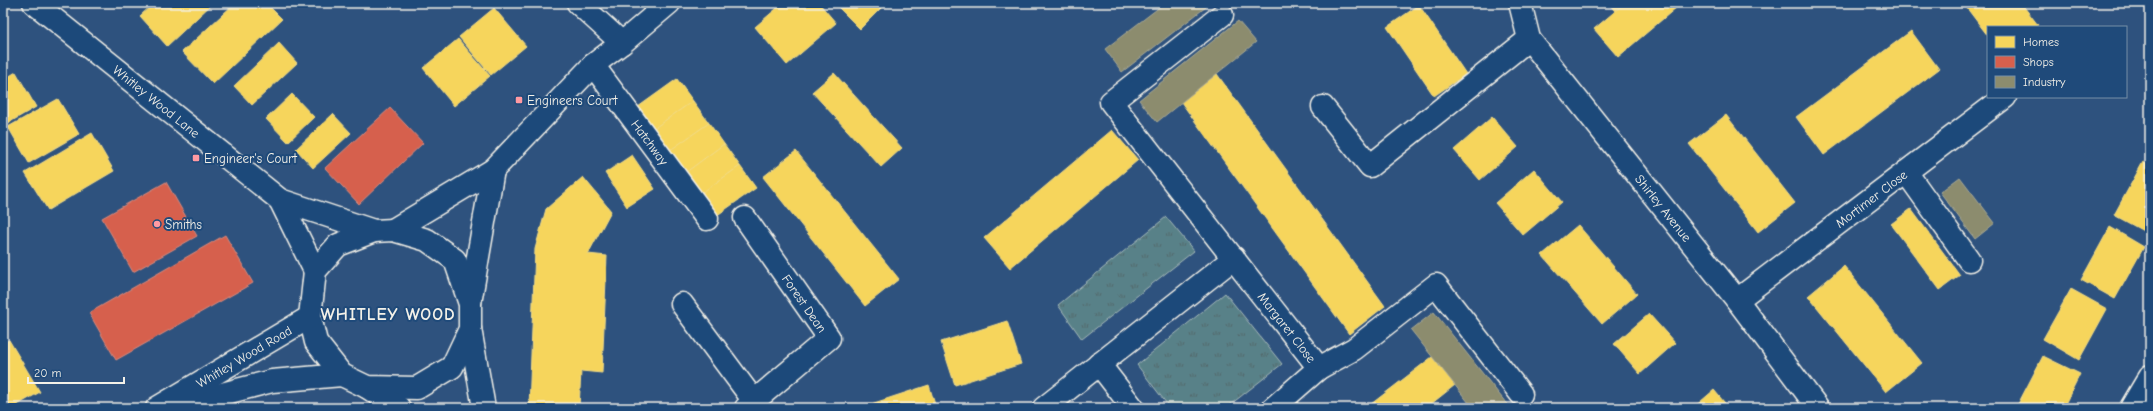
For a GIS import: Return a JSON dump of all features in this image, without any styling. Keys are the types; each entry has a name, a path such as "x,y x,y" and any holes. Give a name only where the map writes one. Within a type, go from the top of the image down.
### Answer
{"street":[{"name":"Whitley Wood Lane","path":"34,3 280,200 384,230 427,240 455,260 470,304"},
{"path":"578,3 622,43"},
{"path":"399,408 367,387 342,375 316,342 310,317 316,270 338,245 384,230 493,170 593,65 622,43 668,3"},
{"name":"Shirley Avenue","path":"1520,3 1529,39 1736,300 1818,408"},
{"name":"Margaret Close","path":"1222,15 1111,102 1319,368 1273,408"},
{"path":"1323,107 1370,166 1529,39"},
{"name":"Hatchway","path":"593,65 707,220"},
{"name":"Mortimer Close","path":"1736,300 2004,98"},
{"path":"484,408 470,329 470,304 493,170"},
{"path":"1906,172 1969,260"},
{"name":"Whitley Wood Lane","path":"280,200 316,270"},
{"name":"Forest Dean","path":"745,218 829,338 750,404"},
{"path":"1044,408 1234,258"},
{"path":"1319,368 1354,349 1436,285 1521,394"},
{"path":"682,304 750,404"},
{"name":"Whitley Wood Road","path":"157,408 310,317"},
{"path":"367,387 417,388 452,367 470,329"},
{"path":"1098,364 1133,408"},
{"name":"Whitley Wood Road","path":"169,408 272,381 342,375"},
{"path":"2131,408 2149,379"}],"green space":[{"path":"1166,217 1194,251 1082,339 1058,305"},
{"path":"1225,293 1282,364 1226,408 1170,408 1137,365"}],"building: Homes":[{"path":"154,3 213,3 167,46 140,16"},
{"path":"235,3 266,3 282,19 213,84 182,52"},
{"path":"783,3 819,3 836,23 787,65 755,27"},
{"path":"834,3 886,3 860,29"},
{"path":"1608,3 1625,3 1615,11"},
{"path":"1625,3 1674,3 1677,7 1618,57 1594,29"},
{"path":"1963,3 2021,3 2038,25 1987,26 1987,35"},
{"path":"1419,5 1466,74 1434,96 1387,27"},
{"path":"494,8 526,46 491,75 459,37"},
{"path":"1911,31 1939,69 1824,155 1796,117"},
{"path":"458,39 490,76 454,106 423,68"},
{"path":"279,43 297,63 252,105 234,86"},
{"path":"16,72 36,107 3,126 3,80"},
{"path":"834,73 902,148 881,167 812,92"},
{"path":"1217,74 1385,306 1349,334 1181,102"},
{"path":"677,79 693,101 653,129 638,107"},
{"path":"292,94 314,117 288,142 266,119"},
{"path":"58,99 79,134 29,163 8,127"},
{"path":"693,101 709,123 669,151 653,129"},
{"path":"333,114 351,133 313,168 296,149"},
{"path":"1726,115 1795,203 1758,232 1689,144"},
{"path":"1492,117 1518,147 1480,180 1454,150"},
{"path":"709,123 724,144 685,173 669,151"},
{"path":"1112,130 1138,160 1010,268 984,238"},
{"path":"92,133 114,171 48,210 25,173"},
{"path":"724,144 740,166 700,194 685,173"},
{"path":"796,151 899,279 865,306 763,177"},
{"path":"632,155 655,189 627,207 605,173"},
{"path":"2143,162 2150,166 2149,234 2114,215"},
{"path":"740,166 756,188 716,216 700,194"},
{"path":"1534,169 1562,202 1523,235 1495,203"},
{"path":"583,177 611,211 588,254 607,256 602,373 581,371 579,408 529,408 535,249 546,209"},
{"path":"1911,209 1960,275 1940,290 1891,224"},
{"path":"1578,225 1637,294 1602,324 1542,255"},
{"path":"2110,227 2144,247 2115,299 2081,280"},
{"path":"1844,266 1922,363 1886,392 1808,296"},
{"path":"2071,289 2107,309 2079,360 2043,339"},
{"path":"1649,314 1675,343 1640,374 1614,344"},
{"path":"1007,321 1021,364 955,385 941,342"},
{"path":"9,340 40,392 12,408 3,408 3,343"},
{"path":"2043,356 2080,374 2063,408 2016,408"},
{"path":"1432,357 1455,385 1426,408 1366,408"},
{"path":"929,385 936,408 869,408 868,405"},
{"path":"1714,390 1729,408 1693,408"}],"building: Shops":[{"path":"390,108 423,143 359,204 325,168"},
{"path":"166,182 197,236 133,272 102,218"},
{"path":"225,235 253,283 116,360 89,313"}],"building: Industry":[{"path":"1165,3 1203,3 1206,7 1122,72 1105,49"},
{"path":"1238,21 1256,42 1157,122 1139,100"},
{"path":"1960,177 1995,223 1975,239 1940,192"},
{"path":"1434,312 1510,408 1473,408 1411,330"}],"place":[{"name":"Engineers Court","path":"519,100"},
{"name":"Engineer's Court","path":"196,158"},
{"name":"Smiths","path":"157,224"}],"district":[{"name":"WHITLEY WOOD","path":"388,314"}]}
